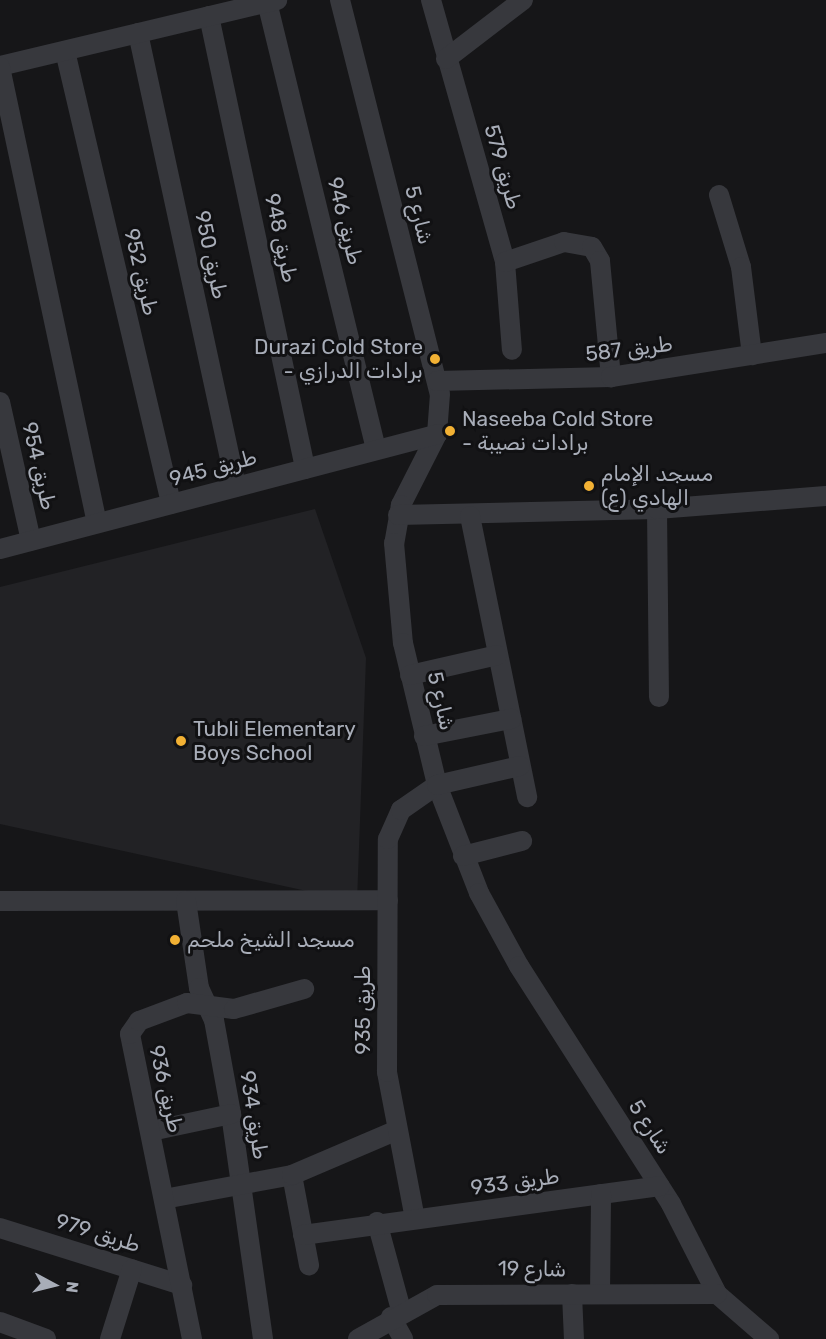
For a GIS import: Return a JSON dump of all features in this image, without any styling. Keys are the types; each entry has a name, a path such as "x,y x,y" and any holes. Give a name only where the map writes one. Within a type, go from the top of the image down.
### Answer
{"street":[{"name":"شارع 5","path":"340,0 437,381 438,434 398,515 395,576 410,675 437,785 463,856 499,932 660,1186 717,1293 769,1339"},
{"name":"طريق 579","path":"431,0 505,262 512,350"},
{"path":"446,59 523,0"},
{"path":"97,524 0,67 272,1"},
{"name":"طريق 946","path":"272,1 376,450"},
{"name":"طريق 948","path":"209,16 305,469"},
{"name":"طريق 950","path":"138,33 236,487"},
{"name":"طريق 952","path":"65,51 171,504"},
{"path":"719,195 741,267 752,355"},
{"path":"505,262 564,242 592,246 600,261 611,377"},
{"name":"طريق 587","path":"437,381 611,377 826,344"},
{"name":"طريق 954","path":"0,402 31,541"},
{"name":"طريق 945","path":"0,549 438,434"},
{"path":"398,515 470,516 657,509 826,496"},
{"path":"657,509 659,697"},
{"path":"470,516 527,797"},
{"path":"410,675 497,655"},
{"path":"424,736 511,719"},
{"path":"437,785 520,766"},
{"name":"طريق 935","path":"415,1219 395,1131 387,1053 388,900 392,824 401,810 437,785"},
{"path":"463,856 522,841"},
{"path":"0,901 388,900"},
{"name":"طريق 934","path":"186,901 206,1004 214,1020 231,1114 263,1339"},
{"name":"طريق 936","path":"192,1339 130,1034 139,1021 187,1003 234,1009 304,989"},
{"path":"151,1131 231,1114"},
{"path":"164,1199 292,1175 395,1131"},
{"path":"292,1175 309,1265"},
{"name":"طريق 933","path":"303,1235 377,1222 415,1219 660,1186"},
{"path":"600,1294 601,1194"},
{"path":"377,1222 403,1339"},
{"name":"طريق 979","path":"0,1228 182,1285"},
{"path":"110,1339 132,1269"},
{"name":"شارع 19","path":"358,1339 396,1314 456,1293 717,1293"},
{"path":"572,1294 574,1339"},
{"path":"0,1322 46,1339"}],"shaded area":[{"name":"Tubli Elementary Boys School","path":"315,509 366,658 357,902 0,824 0,587"}],"place":[{"name":"Durazi Cold Store - برادات الدرازي","path":"435,359"},
{"name":"Naseeba Cold Store - برادات نصيبة","path":"450,431"},
{"name":"مسجد الإمام الهادي (ع)","path":"589,486"},
{"name":"Tubli Elementary Boys School","path":"181,741"},
{"name":"مسجد الشيخ ملحم","path":"175,940"}]}
